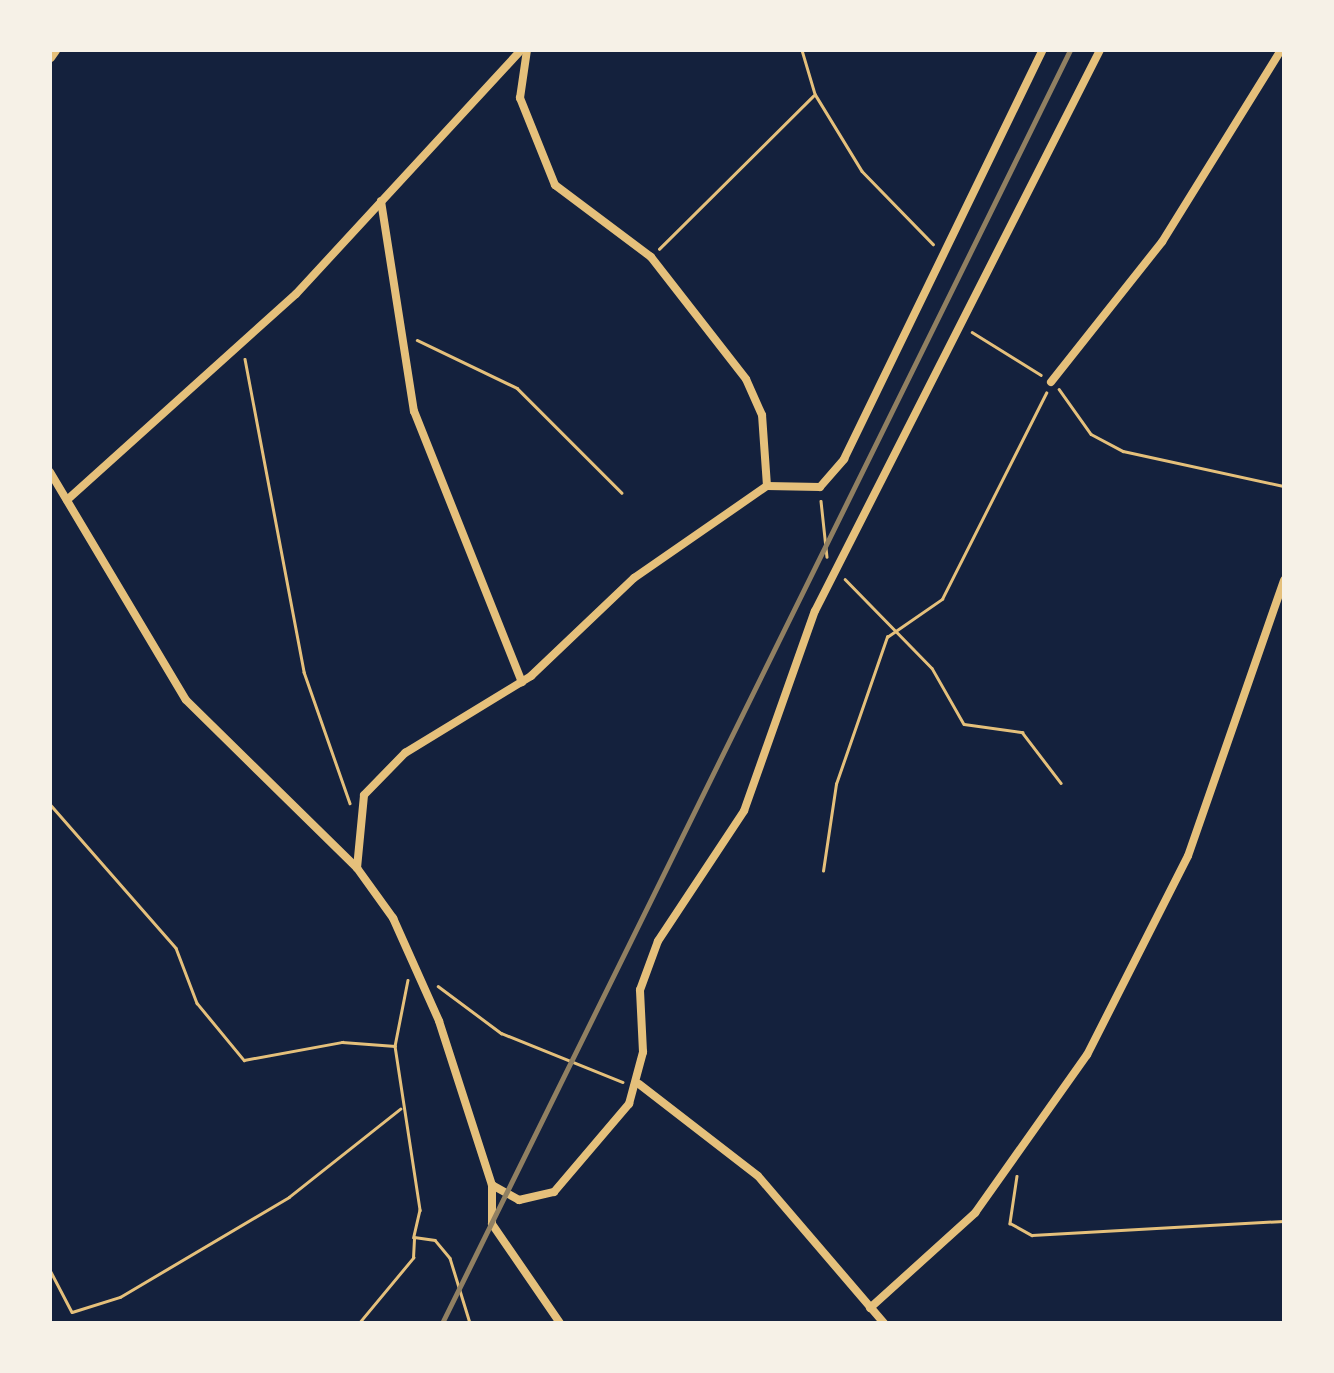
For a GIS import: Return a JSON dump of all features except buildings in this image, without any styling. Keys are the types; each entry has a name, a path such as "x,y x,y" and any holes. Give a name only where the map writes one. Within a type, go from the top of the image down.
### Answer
{"street":[{"path":"50,57 55,50"},
{"path":"67,500 250,338 524,50"},
{"path":"524,50 520,98 555,185 651,257 756,395 766,486"},
{"path":"357,868 355,826 364,795 405,753 522,682 634,578 766,486 820,488 844,459 1043,50"},
{"path":"492,1185 519,1200 554,1192 604,1143 638,1084 646,968 744,811 782,687 960,320 1100,50"},
{"path":"1050,382 1162,242 1281,50"},
{"path":"381,200 398,330 438,484 522,682"},
{"path":"50,472 186,700 357,868 413,959 492,1185 492,1224 560,1323"},
{"path":"870,1308 976,1213 1087,1054 1188,856 1284,580"},
{"path":"638,1084 758,1176 884,1323"}],"path":[{"path":"802,50 815,94 862,170 946,256"},
{"path":"651,257 815,94"},
{"path":"960,320 1050,382 1112,446 1284,486"},
{"path":"398,330 517,388 622,492"},
{"path":"250,338 241,373 292,577 290,614 355,826"},
{"path":"824,870 852,728 893,632 942,599 1050,382"},
{"path":"820,488 835,574 932,668 964,724 1022,732 1061,783"},
{"path":"50,804 176,948 198,1003 244,1060 342,1042 394,1046"},
{"path":"413,959 484,1024 587,1073 638,1084"},
{"path":"359,1323 413,1258 420,1210 394,1046 413,959"},
{"path":"50,1270 72,1312 120,1296 289,1198 400,1108"},
{"path":"1020,1155 1010,1222 1032,1235 1284,1221"},
{"path":"414,1237 435,1240 450,1258 470,1323"}],"railway":[{"path":"442,1323 1070,50"}]}
